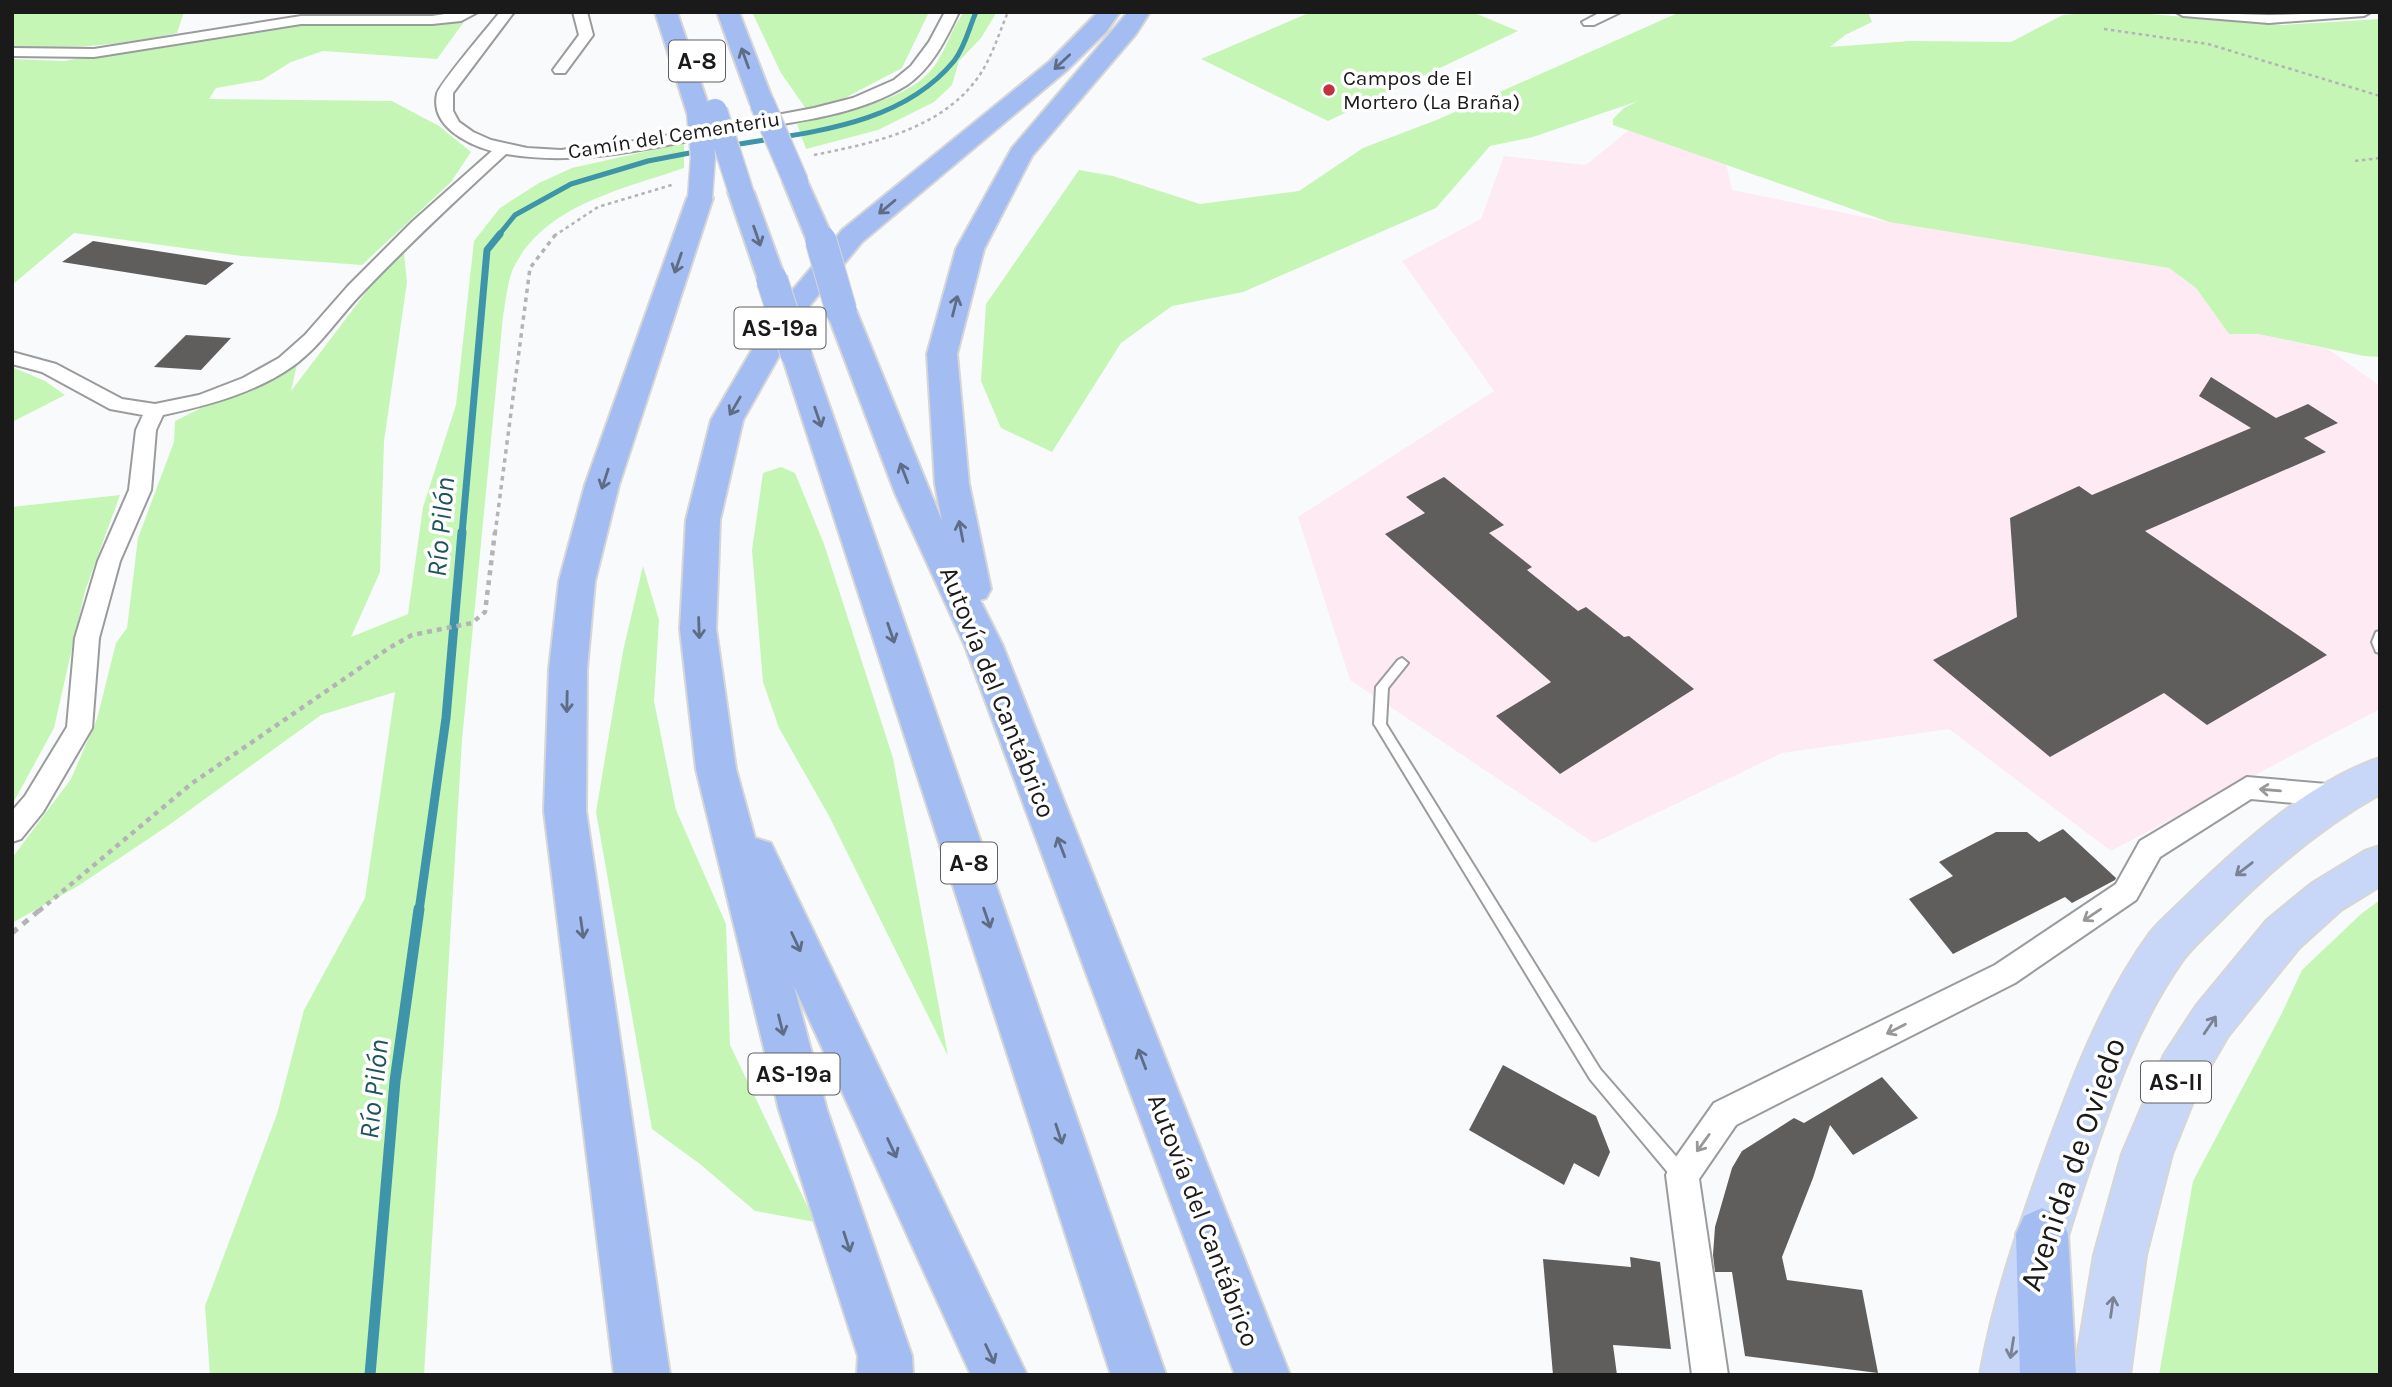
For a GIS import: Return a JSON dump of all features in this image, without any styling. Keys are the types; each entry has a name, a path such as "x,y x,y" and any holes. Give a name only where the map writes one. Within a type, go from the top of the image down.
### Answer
{"highway":[{"path":"642,1375 565,811 568,669 577,581 602,485 700,198 707,112 666,12"},
{"name":"A-8","path":"677,12 707,112 741,192 772,280 1139,1375"},
{"name":"Autovía del Cantábrico","path":"728,12 762,103 821,241 841,310 912,493 984,646 1264,1375"},
{"name":"AS-19a","path":"885,1375 885,1356 803,1110 716,769 698,629 703,520 727,421 789,312 852,236 1058,66 1098,27 1109,12"},
{"path":"984,646 952,484 943,354 970,248 1021,153 1128,29 1139,12"},
{"path":"716,769 1000,1375"},
{"path":"2042,1234 2048,1375"}],"main road":[{"name":"Avenida de Oviedo","path":"2008,1375 2013,1338 2042,1234 2093,1084 2125,1015 2165,947 2235,876 2359,785"},
{"name":"AS-II","path":"2102,1375 2120,1255 2147,1154 2181,1071 2212,1021 2283,934 2326,897 2380,864"}],"street":[{"path":"12,52 94,53 302,20 432,20 456,18 471,12"},
{"name":"Camín del Cementeriu","path":"507,12 445,93 443,103 447,117 461,133 483,144 561,155 609,150 819,111 871,96 899,83 919,69 952,12"},
{"path":"560,70 586,35 580,12"},
{"path":"1589,22 1614,12"},
{"path":"2183,12 2260,19 2364,12"},
{"path":"12,358 49,368 117,405 155,410 204,400 250,382 286,362 312,339 354,290 418,226 504,148"},
{"path":"12,831 34,804 79,728 87,638 109,561 140,490 146,430 155,410"},
{"path":"1710,1375 1682,1175 1725,1114 2005,974 2126,892 2150,849 2247,788 2359,785"}],"lane":[{"path":"2380,635 2380,649"},
{"path":"1402,663 1382,687 1380,724 1595,1074 1682,1175"}],"path":[{"path":"2104,29 2208,44 2380,96"},
{"path":"2355,161 2380,158"},
{"path":"12,933 191,784 389,648 412,635 472,623"}],"shaded area":[{"path":"1629,130 1726,163 1732,190 1889,222 2169,268 2196,288 2229,334 2258,334 2328,349 2380,386 2380,709 2111,851 1949,729 1782,753 1594,843 1350,680 1298,517 1494,391 1402,261 1481,219 1504,156 1586,165"}],"green space":[{"path":"12,12 184,12 177,33 136,41 53,47 12,46"},
{"path":"752,12 929,12 902,68 843,99 806,109 781,73"},
{"path":"964,12 995,12 995,15 981,38 959,61 952,85 934,102 878,130 806,149 797,124 870,105 906,90 921,80 937,62"},
{"name":"Campos de El Mortero (La Braña)","path":"1311,12 1472,12 1518,31 1328,121 1201,59"},
{"path":"1680,12 1868,12 1872,22 1845,35 1830,47 1910,41 2011,42 2063,15 2101,12 2282,25 2380,19 2380,357 2258,334 2229,334 2196,288 2169,268 1889,222 1613,125 1613,119 1624,108 1638,101 1533,137 1490,146 1436,208 1243,292 1172,306 1121,343 1052,452 1001,428 981,381 986,304 1079,170 1113,176 1200,204 1299,191 1363,148 1439,119"},
{"path":"466,19 437,59 323,51 291,62 262,80 216,88 209,99 392,101 439,126 471,152 451,182 362,265 242,256 74,233 12,285 12,59 64,61 241,30 306,24 420,23"},
{"path":"684,143 684,168 587,202 544,229 526,247 513,269 508,286 462,740 424,1375 210,1375 205,1306 277,1114 304,1010 365,898 395,692 321,715 169,825 78,886 12,923 12,858 71,779 97,719 116,643 127,628 138,538 174,442 175,421 298,360 291,391 392,258 404,253 407,282 384,441 380,572 351,637 408,614 423,507 456,405 474,241 500,208 539,183 572,168"},
{"path":"12,367 45,381 65,395 12,422"},
{"path":"781,467 795,473 824,544 893,758 948,1056 829,816 779,728 763,682 752,550 763,473"},
{"path":"120,495 85,591 54,728 12,805 12,507"},
{"path":"643,566 659,620 654,701 676,810 726,924 730,1045 815,1222 755,1211 700,1164 652,1129 596,812 623,651"},
{"path":"2380,900 2380,1375 2159,1375 2193,1181 2302,970 2361,914"}],"building":[{"path":"93,241 234,263 206,285 62,262"},
{"path":"186,335 231,338 201,370 154,367"},
{"path":"2211,377 2276,418 2308,404 2338,423 2304,438 2326,452 2145,531 2327,655 2207,725 2164,693 2050,757 1933,660 2017,617 2010,518 2079,486 2092,495 2251,428 2199,396"},
{"path":"1444,477 1504,525 1489,533 1532,567 1527,570 1578,611 1586,607 1624,637 1629,636 1694,689 1560,774 1496,716 1551,682 1385,534 1425,513 1406,497"},
{"path":"2063,829 2116,878 2115,880 2072,903 2065,897 1953,954 1909,899 1953,876 1939,862 1996,832 2027,832 2039,842"},
{"path":"1503,1065 1596,1116 1610,1152 1599,1177 1574,1163 1564,1185 1469,1130"},
{"path":"1882,1077 1918,1118 1853,1155 1830,1125 1813,1178 1782,1257 1787,1280 1862,1290 1878,1373 1745,1356 1732,1272 1715,1272 1713,1255 1715,1227 1732,1168 1742,1151 1794,1118 1804,1123"},
{"path":"1630,1257 1660,1262 1671,1349 1613,1345 1617,1375 1553,1375 1543,1259 1631,1267"}],"waterway":[{"name":"Río Pilón","path":"728,146 850,123 907,100 932,83 958,56 976,12"},
{"name":"Río Pilón","path":"498,236 515,215 571,184 648,161 700,151"},
{"name":"Río Pilón","path":"462,534 487,250 500,234"},
{"name":"Río Pilón","path":"419,911 446,718 462,532"},
{"name":"Río Pilón","path":"370,1375 395,1081 419,909"}],"place":[{"name":"Campos de El Mortero (La Braña)","path":"1329,90"}]}
